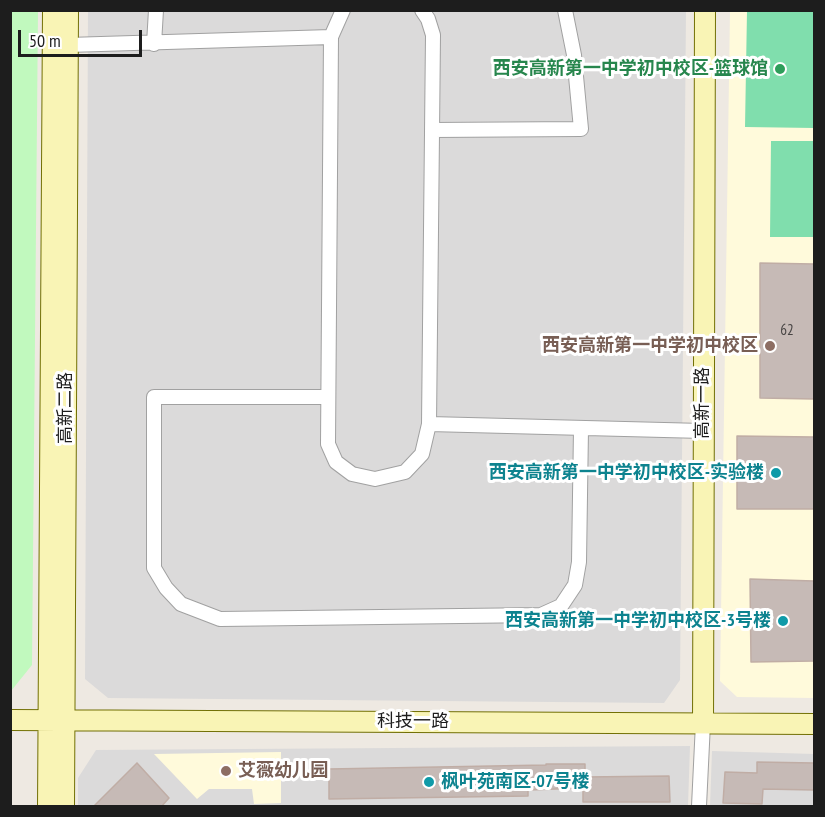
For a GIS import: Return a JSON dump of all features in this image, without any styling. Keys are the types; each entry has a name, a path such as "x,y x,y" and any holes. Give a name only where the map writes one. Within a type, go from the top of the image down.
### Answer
{"street":[{"name":"高新二路","path":"53,10 57,720 64,807"},
{"name":"高新二路","path":"48,807 57,720 68,10"},
{"path":"154,44 156,10"},
{"path":"343,10 331,37 328,444 336,462 352,474 375,479 405,472 423,454 429,424 433,35 428,19 422,10"},
{"path":"432,130 581,129 574,55 566,10"},
{"name":"高新一路","path":"703,723 705,10"},
{"path":"68,45 331,37"},
{"path":"327,397 154,397 154,568 166,588 181,604 220,620 541,615 561,606 575,585 579,562 581,429"},
{"path":"429,424 703,431"},
{"name":"科技一路","path":"10,720 814,724"},
{"path":"699,807 703,723"}],"shaded area":[{"path":"88,11 686,11 680,680 664,703 108,698 85,679"},
{"name":"西安高新第一中学初中校区","path":"730,11 814,11 814,698 737,697 720,681"},
{"path":"690,746 688,806 78,806 78,778 96,750"},
{"path":"712,751 814,754 814,806 710,806"},
{"name":"艾薇幼儿园","path":"281,752 281,803 254,804 252,789 209,789 197,799 154,754"}],"green space":[{"path":"38,10 32,665 11,691 10,11"},
{"name":"西安高新第一中学初中校区-篮球馆","path":"747,11 814,12 814,128 745,127"},
{"path":"771,141 814,141 814,237 770,237"}],"building":[{"path":"760,263 814,264 814,399 760,398"},
{"name":"西安高新第一中学初中校区-实验楼","path":"737,436 814,437 814,509 737,509"},
{"name":"西安高新第一中学初中校区-3号楼","path":"750,579 814,581 814,661 751,662"},
{"path":"757,762 814,763 814,790 763,789 762,804 723,803 725,772 757,773"},
{"path":"137,763 169,798 161,807 93,807"},
{"name":"枫叶苑南区-07号楼","path":"585,764 585,777 669,776 670,802 583,802 583,788 528,790 528,796 329,799 329,769"}],"place":[{"name":"西安高新第一中学初中校区-篮球馆","path":"780,69"},
{"name":"西安高新第一中学初中校区","path":"770,346"},
{"name":"西安高新第一中学初中校区-实验楼","path":"776,473"},
{"name":"西安高新第一中学初中校区-3号楼","path":"783,621"},
{"name":"艾薇幼儿园","path":"226,771"},
{"name":"枫叶苑南区-07号楼","path":"429,782"}]}
